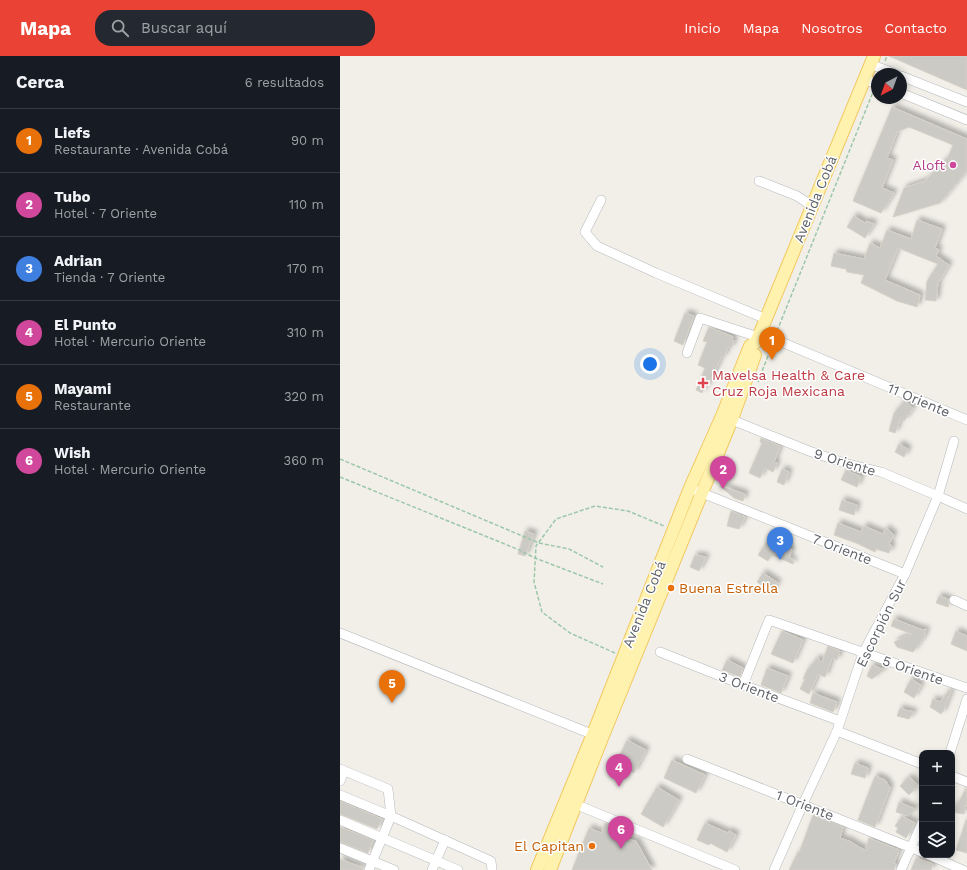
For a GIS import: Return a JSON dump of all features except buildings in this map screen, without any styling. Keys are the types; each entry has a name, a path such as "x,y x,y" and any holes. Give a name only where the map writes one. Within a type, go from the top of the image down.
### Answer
{"main road":[{"name":"Avenida Cobá","path":"538,870 565,800 597,736 695,491 727,418 750,346 758,337 766,319 872,60"},
{"name":"Avenida Cobá","path":"550,870 577,804 597,736 623,657 673,530 695,491"}],"street":[{"path":"872,60 886,68"},
{"path":"907,78 967,102"},
{"path":"864,79 871,82"},
{"path":"907,95 967,120"},
{"path":"759,181 797,196 812,206"},
{"path":"601,200 585,232 597,246 656,273 766,319"},
{"name":"11 Oriente","path":"687,353 700,318 758,337 967,420"},
{"name":"9 Oriente","path":"727,418 809,451 844,463 881,472 967,509"},
{"name":"Escorpión Sur","path":"774,870 837,731 863,653 906,574 938,496 954,441"},
{"name":"7 Oriente","path":"695,491 906,574"},
{"path":"954,600 967,606"},
{"name":"5 Oriente","path":"743,685 769,620 967,688"},
{"path":"340,633 597,736"},
{"name":"3 Oriente","path":"660,652 840,721"},
{"path":"951,750 967,699"},
{"path":"837,731 919,763"},
{"name":"1 Oriente","path":"687,759 919,850"},
{"path":"340,781 342,770 388,789 391,816 371,866"},
{"path":"955,777 967,782"},
{"path":"340,795 491,861 492,870"},
{"path":"565,800 735,870"},
{"path":"340,820 458,870"},
{"path":"901,870 919,830"},
{"path":"432,870 445,840"},
{"path":"340,848 371,866 394,870"},
{"path":"936,858 963,870"}],"path":[{"path":"340,459 539,543 569,549 604,566"},
{"path":"340,477 517,549 535,558 603,584"},
{"path":"623,657 570,633 542,612 534,582 536,546 556,519 594,506 628,511 673,530"}],"place":[{"name":"Aloft","path":"953,165"},
{"name":"Liefs","path":"772,360"},
{"name":"Mavelsa Health & Care Cruz Roja Mexicana","path":"703,383"},
{"name":"Tubo","path":"723,489"},
{"name":"Adrian","path":"780,560"},
{"name":"Buena Estrella","path":"671,588"},
{"name":"Mayami","path":"392,703"},
{"name":"El Punto","path":"619,787"},
{"name":"El Capitan","path":"592,846"},
{"name":"Wish","path":"621,849"}]}
